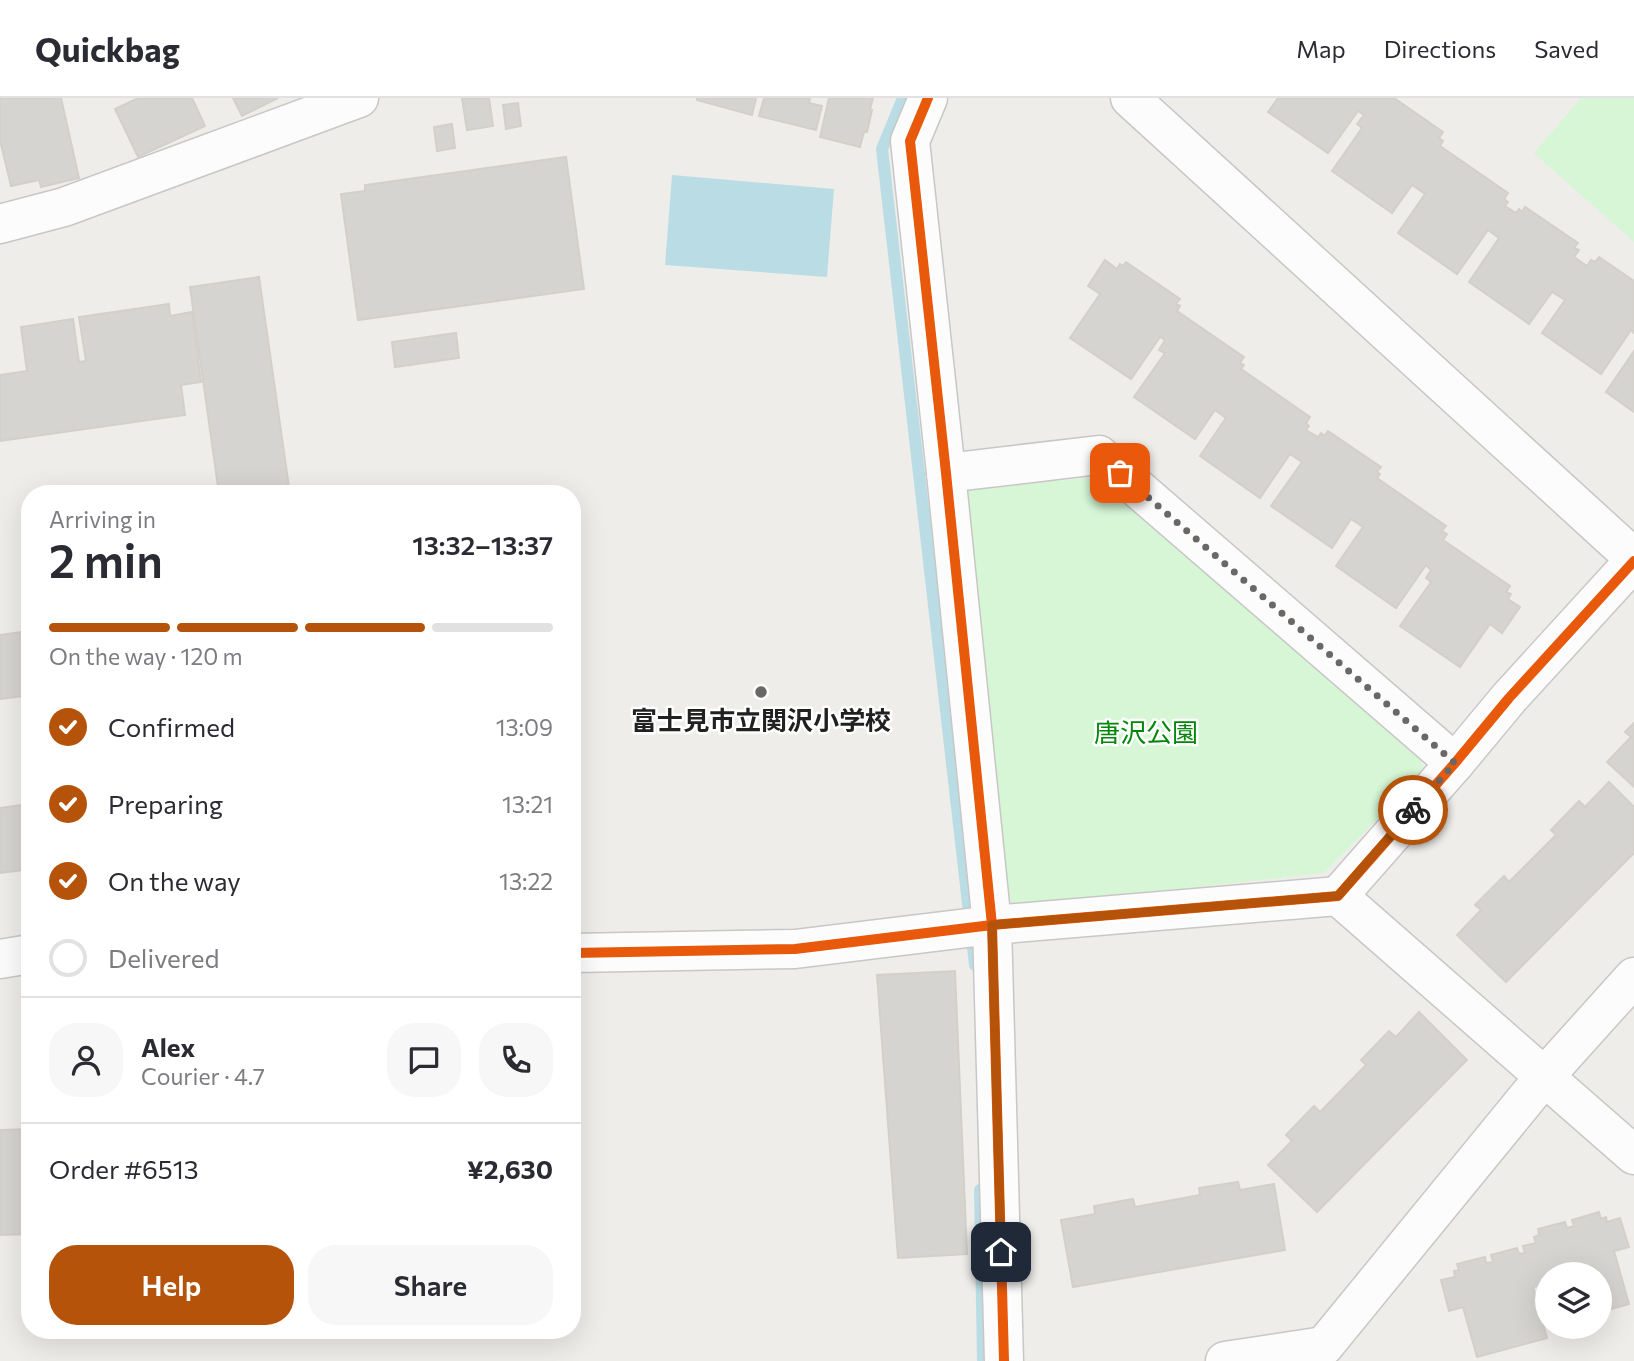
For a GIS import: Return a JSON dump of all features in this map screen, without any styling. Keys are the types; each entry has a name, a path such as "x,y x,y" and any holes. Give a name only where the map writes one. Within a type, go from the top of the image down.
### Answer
{"street":[{"path":"0,223 64,206 359,98"},
{"path":"928,98 910,141 992,925 1004,1361"},
{"path":"581,953 794,949 992,925 1338,896 1509,698 1634,559 1129,98"},
{"path":"946,473 1099,455 1455,763"},
{"path":"1338,896 1634,1155"},
{"path":"0,959 21,956"},
{"path":"1225,1361 1324,1346 1544,1077 1634,977"}],"green space":[{"path":"1581,98 1634,98 1634,242 1534,153"},
{"name":"唐沢公園","path":"1098,477 1421,754 1423,773 1324,873 1016,907 1001,893 958,490"}],"water":[{"path":"672,175 834,189 827,277 665,265"}],"building":[{"path":"0,98 61,98 79,178 41,187 39,180 11,186 0,140"},
{"path":"138,98 192,98 205,126 138,157 115,109"},
{"path":"233,98 278,98 242,116"},
{"path":"462,98 489,98 493,126 467,130"},
{"path":"697,98 756,98 752,115"},
{"path":"764,98 810,98 809,103 822,106 816,130 759,116"},
{"path":"829,98 873,98 867,132 864,132 860,147 820,137"},
{"path":"1278,98 1394,98 1443,132 1439,138 1443,141 1440,146 1508,193 1504,199 1508,202 1505,206 1516,213 1519,209 1522,212 1525,207 1578,243 1574,248 1579,250 1574,257 1587,266 1591,260 1595,262 1599,257 1634,281 1634,333 1631,330 1601,374 1542,333 1565,300 1552,292 1529,324 1469,282 1499,238 1488,230 1457,274 1398,233 1425,194 1412,185 1392,213 1332,171 1362,128 1357,124 1364,115 1358,111 1328,153 1268,112"},
{"path":"518,103 521,126 506,129 503,105"},
{"path":"452,124 455,148 437,151 434,127"},
{"path":"566,157 584,289 358,320 341,194 365,191 365,185"},
{"path":"1105,260 1117,269 1120,264 1123,266 1126,262 1180,299 1176,304 1180,306 1177,311 1244,357 1240,363 1244,365 1241,369 1310,417 1306,430 1318,437 1321,433 1324,436 1328,431 1381,467 1377,478 1446,526 1442,531 1447,534 1443,540 1510,586 1506,592 1511,594 1508,599 1520,607 1502,633 1490,624 1460,667 1400,626 1431,582 1426,578 1431,570 1426,565 1396,608 1336,566 1363,527 1351,519 1332,548 1271,506 1302,462 1290,454 1260,498 1200,456 1226,418 1215,410 1195,439 1134,397 1165,353 1159,350 1165,340 1160,337 1131,379 1070,338 1100,294 1088,286"},
{"path":"259,277 289,485 218,485 190,287"},
{"path":"169,304 170,316 192,312 201,382 181,385 185,415 0,441 0,375 27,371 21,327 73,319 79,362 86,361 79,317"},
{"path":"456,333 459,358 395,367 392,342"},
{"path":"1634,351 1634,412 1606,392"},
{"path":"21,632 21,696 0,699 0,635"},
{"path":"1634,723 1634,787 1607,762 1631,737 1625,732"},
{"path":"1609,782 1634,807 1634,853 1506,982 1457,935 1481,910 1475,905 1504,876 1509,882 1556,835 1551,830 1579,801 1585,807"},
{"path":"21,805 21,870 0,873 0,808"},
{"path":"955,971 967,1254 898,1258 877,975"},
{"path":"1419,1012 1467,1060 1317,1212 1268,1165 1292,1141 1286,1135 1314,1106 1320,1112 1366,1065 1361,1060 1389,1031 1396,1037"},
{"path":"21,1129 21,1234 0,1235 0,1130"},
{"path":"1238,1182 1240,1190 1274,1184 1285,1250 1073,1287 1061,1220 1095,1214 1094,1206 1133,1199 1135,1207 1200,1195 1199,1188"},
{"path":"1599,1212 1601,1219 1606,1217 1607,1222 1620,1218 1629,1247 1614,1251 1629,1304 1612,1309 1612,1262 1535,1262 1535,1339 1543,1339 1477,1357 1463,1307 1449,1311 1441,1280 1455,1277 1454,1271 1459,1270 1457,1264 1485,1257 1486,1263 1493,1262 1491,1255 1517,1248 1519,1254 1525,1253 1523,1246 1536,1243 1534,1237 1539,1235 1538,1229 1565,1222 1567,1228 1574,1226 1572,1220"}],"waterway":[{"path":"903,98 882,149 975,965"},
{"path":"980,1190 983,1361"}],"cycle path":[{"path":"928,98 910,141 992,925 1004,1361"},
{"path":"581,953 795,949 992,925 1338,896 1509,698 1634,561"}],"way so far":[{"path":"1120,473 1455,763 1413,810"}],"place":[{"name":"富士見市立関沢小学校","path":"761,692"}],"route":[{"path":"1001,1252 992,925 1338,896 1413,810"}]}
